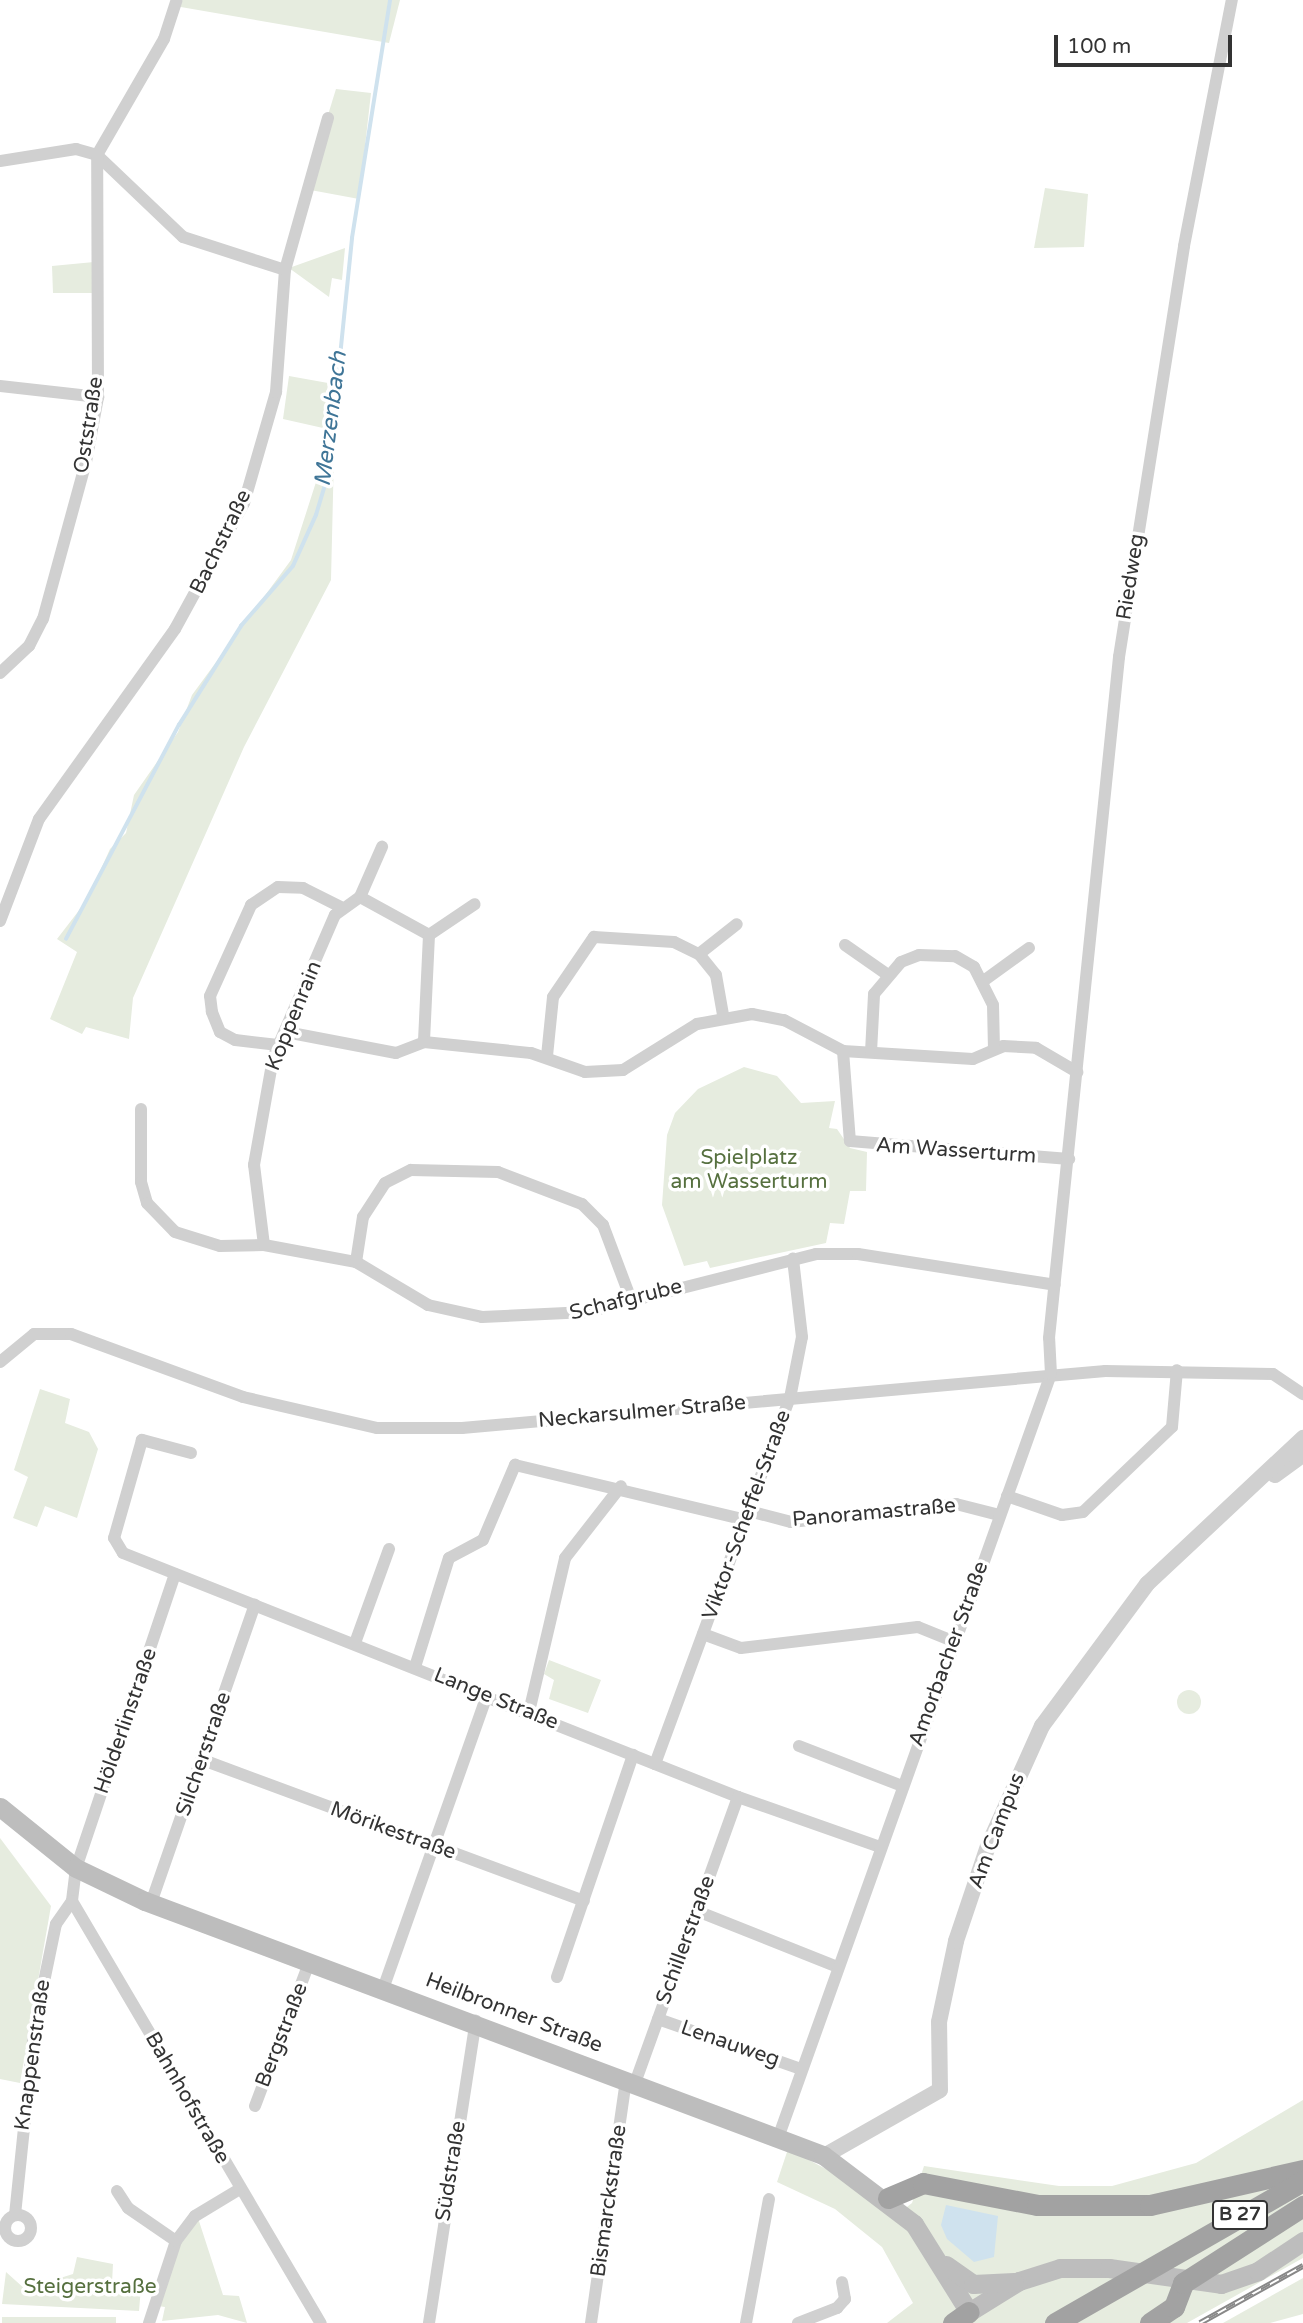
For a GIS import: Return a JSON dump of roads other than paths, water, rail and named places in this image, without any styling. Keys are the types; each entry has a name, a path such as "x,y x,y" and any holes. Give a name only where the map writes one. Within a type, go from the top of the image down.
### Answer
{"highway":[{"path":"888,2198 923,2183 1037,2205 1150,2206 1303,2170"},
{"name":"B 27","path":"1063,2318 1303,2181"},
{"path":"1150,2323 1174,2307 1183,2283 1303,2206"}],"main road":[{"name":"Heilbronner Straße","path":"0,1807 76,1868 151,1903 309,1963 476,2020 824,2156 888,2198 925,2240 961,2318"},
{"path":"925,2240 955,2276 973,2284 1019,2281 1082,2266 1183,2283 1240,2280 1303,2241"},
{"path":"961,2318 1019,2281"}],"street":[{"name":"Riedweg","path":"1069,1159 1119,657 1184,246 1232,0"},
{"path":"97,155 164,39 176,1"},
{"name":"Bachstraße","path":"0,921 39,819 175,629 244,503 280,369 285,270 328,118"},
{"path":"0,161 76,149 97,155 183,237 285,270"},
{"name":"Oststraße","path":"0,673 30,646 43,619 98,397 97,155"},
{"path":"0,386 98,397"},
{"path":"278,1045 235,1040 220,1032 212,1012 210,996 250,905 278,887 303,888 341,907 360,897 382,847"},
{"path":"360,897 429,935"},
{"path":"429,935 475,904"},
{"name":"Koppenrain","path":"264,1245 254,1165 278,1045 341,907"},
{"path":"699,954 737,924"},
{"path":"424,1042 429,935"},
{"path":"547,1056 552,997 589,939 674,942 699,954 716,975 723,1014"},
{"path":"845,945 888,975"},
{"path":"982,982 1029,948"},
{"path":"871,1052 874,994 888,975 910,957 955,956 982,982 993,1005 994,1048"},
{"path":"286,1032 396,1053 424,1042 547,1056 585,1072 623,1070 723,1014 785,1020 843,1051 973,1059 994,1048 1053,1053 1077,1072"},
{"name":"Am Wasserturm","path":"843,1051 850,1141 1069,1159"},
{"name":"Schafgrube","path":"141,1109 141,1182 163,1221 191,1240 264,1245 356,1262 428,1305 482,1317 546,1318 632,1302 793,1259 858,1254 1055,1285"},
{"name":"Amorbacher Straße","path":"778,2138 953,1641 1051,1374 1055,1285 1069,1159"},
{"path":"356,1262 363,1217 385,1183 411,1170 498,1172 582,1204 608,1235 632,1302"},
{"name":"Viktor-Scheffel-Straße","path":"655,1764 790,1398 802,1337 793,1259"},
{"name":"Neckarsulmer Straße","path":"1,1357 34,1334 71,1334 243,1397 377,1428 470,1427 1051,1374 1177,1370 1273,1374 1303,1394"},
{"path":"1007,1496 1062,1515 1083,1512 1172,1427 1177,1370"},
{"name":"Am Campus","path":"824,2156 940,2090 939,2022 953,1953 1016,1778 1060,1695 1121,1614 1176,1552 1303,1438"},
{"name":"Lange Straße","path":"191,1453 142,1440 115,1547 175,1574 355,1643 738,1797 880,1847"},
{"name":"Am Campus","path":"1227,1509 1303,1455"},
{"name":"Panoramastraße","path":"415,1667 449,1558 483,1540 509,1471 531,1464 747,1515 792,1522 957,1504 999,1515"},
{"path":"529,1712 565,1558 621,1486"},
{"path":"355,1643 389,1549"},
{"name":"Hölderlinstraße","path":"76,1868 175,1574"},
{"name":"Silcherstraße","path":"151,1903 255,1605"},
{"path":"703,1634 741,1648 918,1628 953,1641"},
{"path":"383,1989 487,1696"},
{"path":"799,1746 902,1786"},
{"path":"557,1977 633,1755"},
{"name":"Mörikestraße","path":"203,1760 584,1901"},
{"name":"Schillerstraße","path":"631,2082 658,2019 738,1797"},
{"path":"72,1901 76,1868"},
{"name":"Bahnhofstraße","path":"72,1901 321,2323"},
{"name":"Knappenstraße","path":"15,2215 34,2030 56,1924 72,1901"},
{"path":"697,1911 838,1966"},
{"name":"Bergstraße","path":"254,2106 309,1963"},
{"name":"Lenauweg","path":"658,2019 801,2069"},
{"name":"Südstraße","path":"429,2323 476,2020"},
{"name":"Bismarckstraße","path":"591,2323 631,2082"},
{"path":"149,2323 176,2241 195,2216 240,2189"},
{"path":"117,2191 128,2208 176,2241"},
{"path":"746,2323 769,2199"},
{"path":"798,2323 837,2308 845,2298 842,2282"}],"water":[{"path":"946,2205 998,2216 994,2257 974,2262 947,2239 941,2225"}],"waterway":[{"name":"Merzenbach","path":"66,939 179,725 241,626 293,566 316,515 328,475 352,238 390,0"}],"railway":[{"path":"1200,2323 1303,2266"}],"park label":[{"name":"Spielplatz am Wasserturm","path":"749,1170"},
{"name":"Steigerstraße","path":"90,2287"}]}
